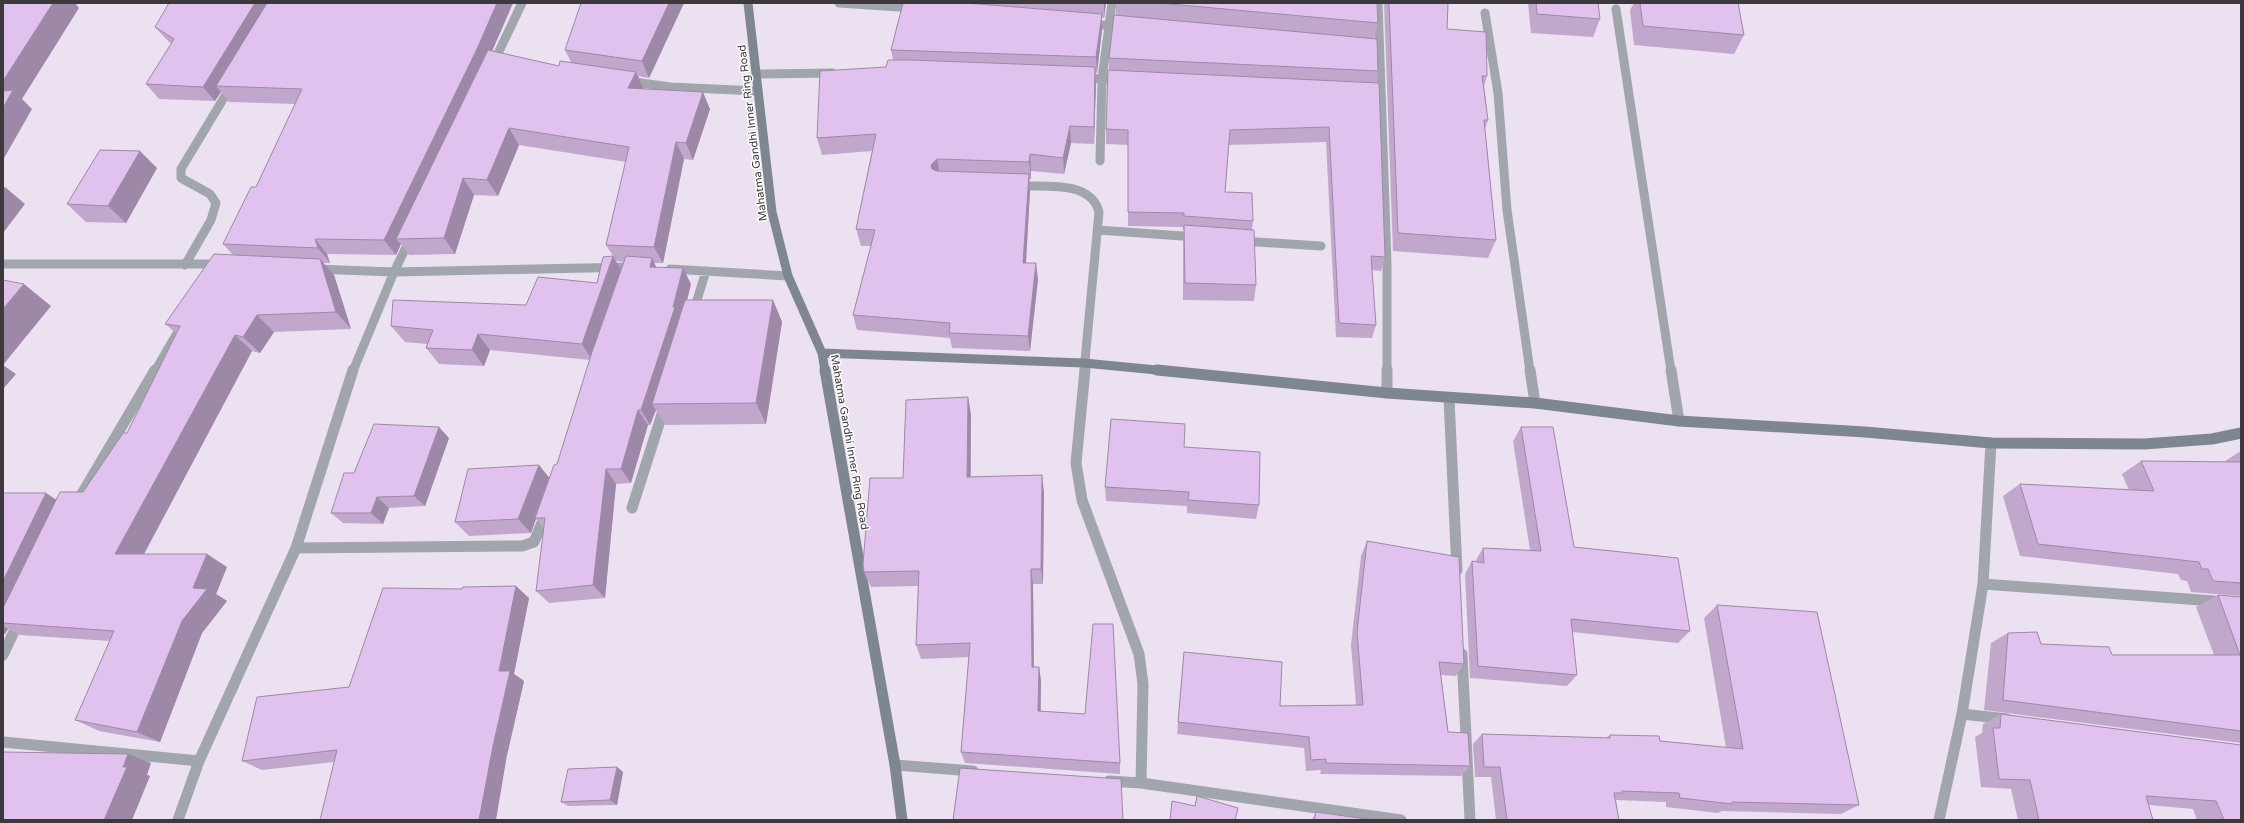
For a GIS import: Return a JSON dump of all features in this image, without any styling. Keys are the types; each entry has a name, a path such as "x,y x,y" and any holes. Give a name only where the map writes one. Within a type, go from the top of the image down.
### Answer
{"main road":[{"name":"Mahatma Gandhi Inner Ring Road","path":"748,3 772,212 788,276 822,353 895,765 902,820"},
{"path":"822,353 1084,363 1387,393 1535,403 1679,421 1864,432 1991,443 2144,444 2212,439 2241,433"}],"street":[{"path":"489,74 522,3"},
{"path":"839,3 922,8"},
{"path":"1100,161 1102,79 1112,3"},
{"path":"1378,3 1376,49 1377,93 1387,263 1387,393"},
{"path":"1616,9 1679,421"},
{"path":"1485,12 1498,93 1507,210 1535,403"},
{"path":"1077,22 1132,28"},
{"path":"756,74 838,73"},
{"path":"185,265 215,215 217,206 214,198 181,178 181,169 236,77"},
{"path":"1071,78 1118,80"},
{"path":"617,79 670,86 758,91"},
{"path":"1005,185 1060,187 1088,194 1096,201 1098,212 1098,230 1084,363 1076,463 1082,500 1139,654 1143,684 1141,783"},
{"path":"178,820 199,760 296,548 358,356 394,272 415,230"},
{"path":"1098,230 1209,238"},
{"path":"1230,240 1321,246"},
{"path":"3,264 232,265"},
{"path":"209,278 217,264"},
{"path":"302,268 394,272 630,271 646,268"},
{"path":"662,269 788,276"},
{"path":"690,325 706,272"},
{"path":"68,516 189,312"},
{"path":"632,508 668,394"},
{"path":"1448,398 1458,581"},
{"path":"1939,820 1962,714 1983,584 1991,443"},
{"path":"296,548 522,546 534,542 549,506"},
{"path":"1983,584 2241,603"},
{"path":"3,655 23,613"},
{"path":"1461,645 1470,820"},
{"path":"1962,714 2016,721"},
{"path":"3,742 199,760"},
{"path":"895,765 982,771"},
{"path":"1093,779 1141,783 1401,820"}],"building":[{"path":"3,3 53,3 3,81"},
{"path":"169,3 255,3 203,87 146,84 174,39 155,27"},
{"path":"267,3 497,3 477,49 384,240 315,239 318,248 223,244 251,187 256,187 302,89 216,86"},
{"path":"581,3 669,3 642,61 565,50"},
{"path":"903,3 966,3 1102,14 1096,57 891,50"},
{"path":"1159,3 1377,3 1378,23"},
{"path":"1389,3 1448,3 1447,29 1486,32 1487,76 1482,76 1488,120 1484,120 1496,240 1398,233"},
{"path":"1536,3 1598,3 1600,19 1537,14"},
{"path":"1640,3 1738,3 1744,35 1643,26"},
{"path":"1114,15 1377,39 1378,71 1109,58"},
{"path":"488,50 559,66 560,61 636,72 628,88 703,92 686,143 676,142 654,247 606,245 629,147 509,128 487,180 463,178 444,238 396,239"},
{"path":"888,60 1095,67 1094,127 1070,126 1063,158 1030,154 1029,162 937,159 931,165 932,169 937,171 1029,174 1023,263 1036,263 1028,336 949,333 950,323 853,315 875,230 856,229 876,134 817,138 820,71 886,67"},
{"path":"1108,70 1379,83 1385,257 1371,256 1376,325 1339,323 1329,127 1230,130 1225,192 1252,193 1253,221 1184,216 1184,213 1128,212 1128,130 1106,129"},
{"path":"13,90 3,108 3,91"},
{"path":"100,150 140,151 108,206 67,204"},
{"path":"1184,225 1254,230 1256,285 1185,283"},
{"path":"214,254 320,259 336,312 257,315 243,337 235,335 115,554 207,554 193,588 207,589 182,621 137,732 75,720 114,631 3,623 3,608 60,492 83,492 123,433 127,433 180,326 165,324"},
{"path":"613,256 582,344 478,334 472,350 426,348 433,330 391,326 393,300 526,305 538,277 597,283 603,257"},
{"path":"626,256 652,258 650,267 683,268 673,307 675,307 641,410 638,410 621,469 606,469 593,585 536,591 545,518 535,518 554,465 557,464 592,352"},
{"path":"3,280 24,284 3,309"},
{"path":"685,300 773,300 756,403 652,404"},
{"path":"968,397 967,477 1042,475 1041,569 1031,569 1032,667 1039,667 1038,711 1085,714 1093,624 1113,624 1120,763 961,752 970,643 916,645 919,571 864,572 863,564 870,478 903,478 906,400"},
{"path":"1111,419 1185,424 1184,447 1260,452 1259,505 1188,500 1189,492 1105,487"},
{"path":"374,424 439,427 414,496 377,497 371,513 331,513 344,473 354,473"},
{"path":"1521,427 1553,427 1574,547 1678,558 1690,631 1571,619 1577,675 1478,666 1472,561 1484,563 1483,548 1541,551"},
{"path":"2141,461 2241,462 2241,583 2213,581 2208,569 2202,569 2199,562 2038,544 2020,484 2154,491"},
{"path":"539,465 518,519 455,522 468,469"},
{"path":"3,493 46,493 3,581"},
{"path":"1367,541 1459,557 1464,664 1439,662 1448,732 1468,733 1470,766 1326,763 1326,759 1311,760 1309,737 1178,722 1184,652 1282,662 1280,706 1363,705 1357,632"},
{"path":"516,586 499,671 510,671 493,746 479,820 320,820 337,750 242,761 257,697 349,687 383,588 462,589 463,587"},
{"path":"2218,595 2241,597 2241,731 2003,700 2008,633 2037,632 2041,644 2109,647 2112,655 2240,655"},
{"path":"1717,605 1817,612 1859,805 1732,802 1732,804 1680,798 1679,793 1622,791 1622,793 1614,793 1619,820 1507,820 1500,767 1484,767 1482,734 1610,738 1610,735 1659,736 1660,741 1743,749"},
{"path":"2001,714 2241,745 2241,820 2224,820 2216,801 2146,796 2153,820 2039,820 2030,780 1999,779 1993,728 2000,728"},
{"path":"3,752 128,754 123,767 127,767 104,820 3,820"},
{"path":"617,767 610,800 561,802 568,769"},
{"path":"960,768 1121,779 1123,820 953,820"},
{"path":"1197,796 1238,808 1235,820 1170,820 1172,801 1195,806"},
{"path":"1316,812 1374,820 1314,820"}]}
